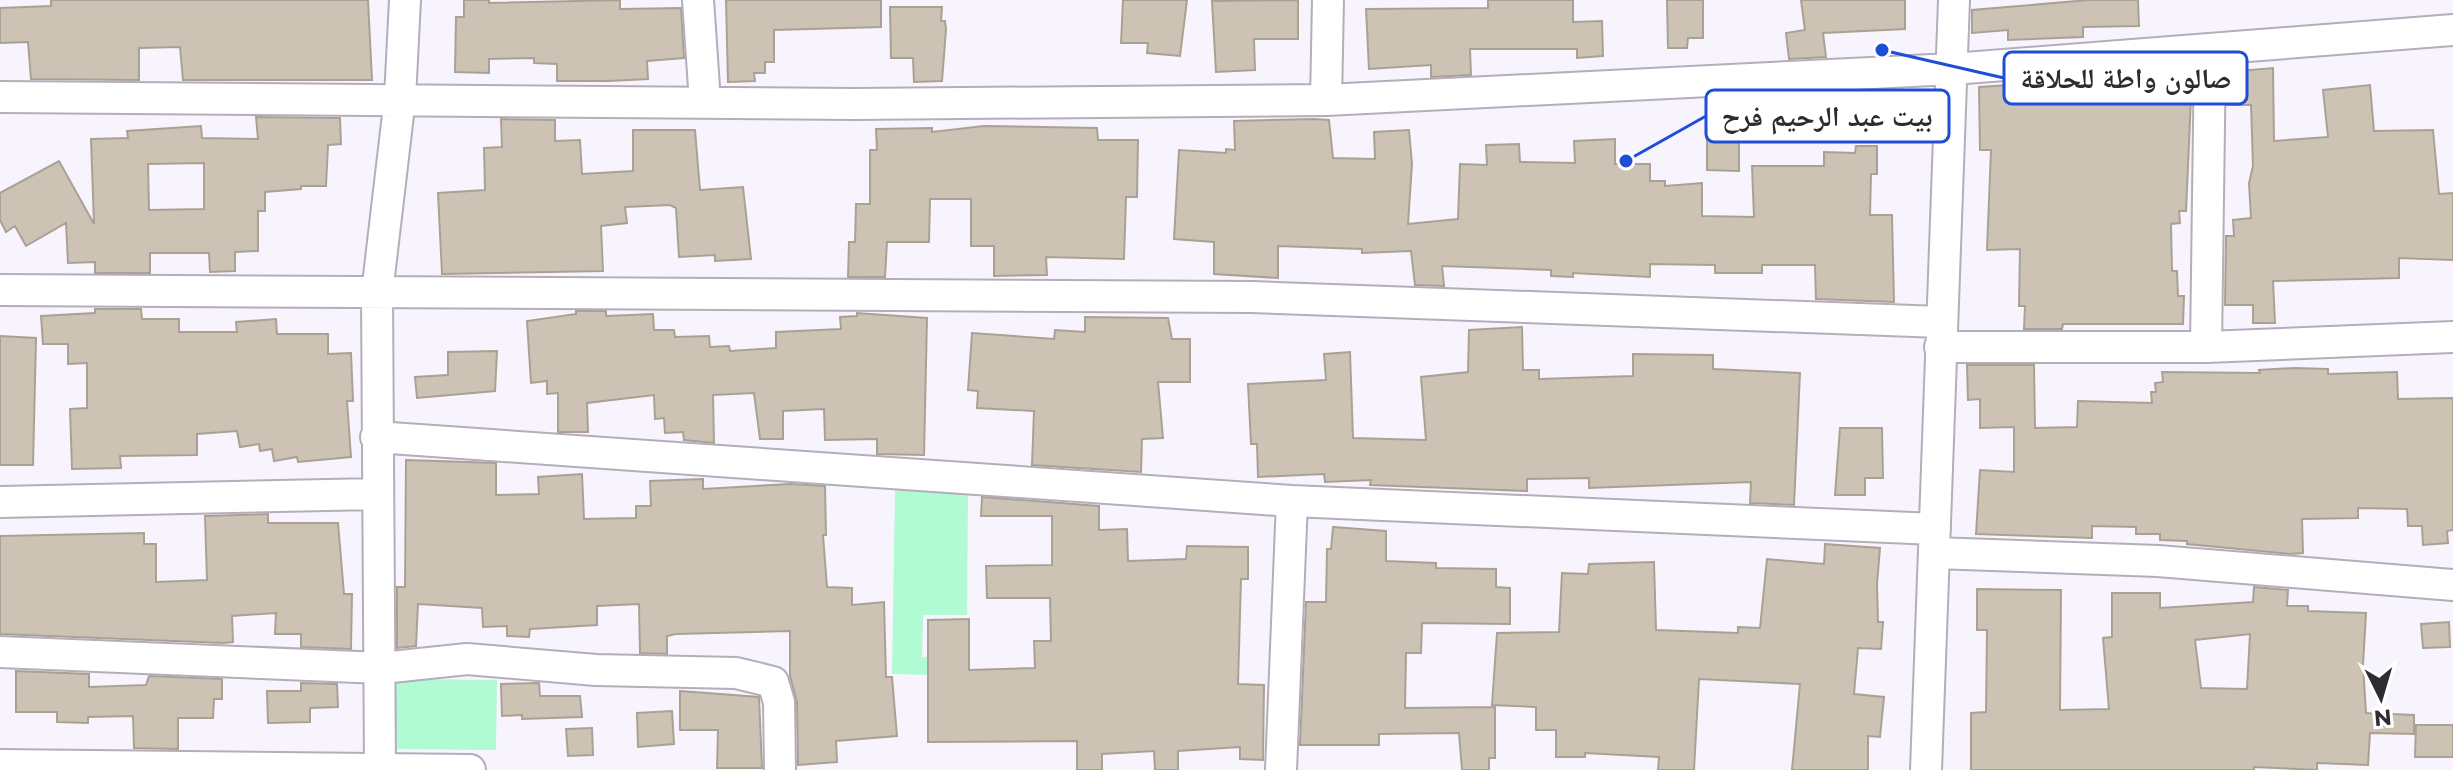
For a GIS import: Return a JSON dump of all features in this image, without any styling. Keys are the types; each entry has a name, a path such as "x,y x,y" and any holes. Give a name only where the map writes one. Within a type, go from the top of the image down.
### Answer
{"street":[{"path":"380,769 382,668 376,494 377,293 400,98 405,0"},
{"path":"698,0 705,102"},
{"path":"1326,100 1328,0"},
{"path":"1926,770 1954,0"},
{"path":"0,97 870,104 1326,100 1952,69 2453,30"},
{"path":"2206,347 2210,50"},
{"path":"0,290 1252,297 2206,347 2453,337"},
{"path":"376,437 1292,501 1935,541 2453,585"},
{"path":"0,502 376,494"},
{"path":"1281,770 1292,501"},
{"path":"0,652 382,668 467,659 596,670 736,673 773,682 779,702 780,770"},
{"path":"0,765 470,770"}],"green space":[{"path":"895,490 968,491 967,615 923,615 922,657 933,657 932,675 892,674"},
{"path":"396,679 497,680 496,750 396,749"}],"building":[{"path":"51,0 368,0 372,80 183,80 180,47 139,48 139,80 31,79 28,42 0,43 0,8 51,6"},
{"path":"464,0 489,0 489,3 620,0 620,9 681,8 684,58 647,61 648,79 557,81 557,64 534,63 534,58 489,59 489,73 455,72 456,17 464,17"},
{"path":"726,0 881,0 881,27 774,30 774,62 765,62 765,73 754,73 755,81 728,82"},
{"path":"1123,0 1187,0 1180,56 1147,53 1148,43 1121,43"},
{"path":"1298,0 1298,39 1254,39 1255,70 1216,72 1212,1"},
{"path":"1488,0 1573,0 1573,22 1602,21 1603,56 1577,58 1577,49 1470,49 1471,75 1431,77 1431,65 1369,69 1366,9 1488,8"},
{"path":"1667,0 1703,0 1703,38 1688,38 1687,48 1668,48"},
{"path":"1801,0 1905,0 1905,29 1823,33 1826,57 1789,59 1786,33 1805,30"},
{"path":"2089,0 2138,0 2139,26 2083,27 2083,37 2008,40 2008,30 1972,33 1972,10"},
{"path":"890,7 942,7 941,21 945,21 946,29 942,81 914,82 913,58 891,58"},
{"path":"2273,68 2274,141 2328,137 2323,90 2370,85 2374,131 2433,130 2439,194 2453,193 2453,260 2399,258 2399,278 2273,281 2275,323 2253,323 2253,305 2225,305 2226,236 2234,236 2233,220 2251,218 2249,183 2253,166 2251,105 2227,105 2228,72"},
{"path":"2119,78 2119,83 2156,78 2159,100 2191,98 2186,211 2179,211 2180,223 2171,224 2172,271 2177,271 2178,296 2184,296 2183,324 2063,324 2062,329 2024,329 2025,306 2019,306 2020,249 1987,250 1991,150 1980,150 1979,87"},
{"path":"256,117 340,118 341,144 328,145 326,186 301,186 301,189 265,192 265,211 258,211 258,251 235,252 235,271 210,272 209,253 150,253 150,273 95,273 95,262 68,263 66,223 26,246 15,226 6,232 0,220 0,193 59,161 94,224 91,139 128,138 127,131 201,126 202,138 258,139","holes":["204,163 204,209 149,210 148,164"]},
{"path":"501,119 555,120 555,141 580,140 582,174 633,171 633,130 695,130 700,190 743,187 751,259 715,261 715,255 679,257 676,208 670,205 625,207 627,223 601,226 603,271 442,274 438,193 485,190 484,148 502,147"},
{"path":"1329,120 1333,158 1375,159 1374,132 1409,130 1412,164 1408,224 1458,219 1460,164 1487,165 1486,145 1519,144 1520,162 1575,163 1574,141 1615,139 1615,164 1650,164 1650,181 1665,181 1665,186 1702,183 1702,216 1754,217 1752,166 1824,166 1824,152 1855,153 1856,146 1877,146 1877,174 1871,174 1870,215 1892,215 1894,302 1816,299 1815,265 1762,265 1762,273 1715,273 1715,265 1650,264 1650,277 1573,273 1573,277 1551,276 1551,270 1442,266 1444,286 1415,285 1411,251 1362,253 1362,249 1278,246 1278,278 1214,274 1214,242 1174,239 1179,150 1226,153 1226,149 1235,150 1234,121"},
{"path":"1707,120 1739,121 1739,171 1707,170"},
{"path":"984,126 1097,128 1098,140 1138,140 1137,197 1126,197 1124,259 1046,257 1047,275 994,276 994,246 971,246 971,199 930,199 929,242 887,242 885,277 848,277 849,242 855,242 856,204 870,204 870,150 877,150 876,129 932,128 932,132"},
{"path":"95,309 141,309 142,319 179,319 179,332 237,332 236,322 276,319 277,334 328,334 328,354 351,353 353,401 347,401 351,457 298,462 297,457 274,461 272,449 260,451 259,444 240,447 237,431 197,434 197,455 120,456 121,468 72,469 70,409 87,408 87,363 68,364 68,344 43,344 41,316 95,313"},
{"path":"576,311 606,311 606,316 653,314 654,330 674,330 675,337 709,336 710,347 729,346 730,351 776,348 776,332 841,329 840,317 857,316 857,313 927,318 924,455 877,454 877,439 825,440 824,409 783,411 783,439 760,439 754,393 713,395 714,443 684,440 683,432 665,433 664,418 655,419 654,395 587,403 588,432 558,432 558,393 547,394 547,381 531,383 527,321 576,314"},
{"path":"1085,317 1168,318 1172,339 1190,339 1190,382 1158,382 1163,438 1142,439 1141,472 1032,465 1034,411 977,408 978,391 968,390 972,333 1054,339 1055,330 1085,332"},
{"path":"1522,327 1523,370 1539,370 1539,379 1633,376 1633,354 1713,355 1713,369 1800,373 1794,505 1750,503 1751,482 1589,488 1589,478 1527,479 1527,491 1370,485 1371,480 1325,482 1324,474 1258,477 1257,444 1251,444 1248,384 1326,380 1324,354 1350,352 1353,438 1426,440 1421,377 1468,372 1469,330"},
{"path":"0,336 36,338 33,465 0,465"},
{"path":"497,351 495,391 417,398 415,377 448,375 448,352"},
{"path":"1967,365 2034,365 2035,428 2077,427 2078,401 2152,403 2151,392 2156,392 2155,383 2163,382 2162,372 2260,373 2259,370 2294,368 2328,369 2328,374 2397,372 2398,399 2453,398 2453,530 2447,531 2448,543 2423,545 2422,526 2408,526 2407,509 2358,508 2358,518 2302,519 2303,553 2290,554 2160,540 2160,534 2136,534 2136,527 2092,526 2092,538 1976,534 1980,470 2014,472 2014,427 1980,428 1980,399 1968,400"},
{"path":"1840,428 1882,428 1883,478 1865,478 1865,495 1835,495"},
{"path":"406,460 496,463 496,495 539,494 538,477 582,474 584,519 636,518 636,506 651,506 650,481 703,479 703,489 790,484 825,486 826,535 823,535 827,587 852,588 852,605 884,602 886,677 892,677 897,736 836,741 837,762 798,765 797,702 790,676 790,631 676,634 667,636 667,654 640,653 639,604 597,606 597,625 530,629 529,637 507,636 507,626 483,627 482,608 418,604 416,646 397,648 397,587 405,587"},
{"path":"982,497 1099,506 1099,530 1127,529 1128,561 1186,559 1187,546 1248,547 1248,579 1241,579 1238,684 1264,685 1263,760 1240,759 1240,747 1178,751 1178,770 1155,770 1154,751 1102,754 1102,770 1077,770 1077,741 928,742 928,620 969,619 969,670 1035,668 1034,641 1051,641 1050,598 987,598 986,566 1052,565 1052,516 981,516"},
{"path":"268,514 268,523 338,523 344,594 352,594 351,649 301,647 301,634 275,634 276,613 232,616 233,642 223,643 0,634 0,536 144,533 144,544 156,544 156,582 207,580 205,516"},
{"path":"1333,527 1386,531 1386,561 1436,563 1436,568 1496,569 1496,587 1510,588 1510,624 1422,623 1421,653 1406,653 1405,708 1495,707 1495,758 1489,758 1489,770 1462,770 1459,733 1379,734 1379,745 1300,745 1306,602 1326,602 1327,549 1331,549"},
{"path":"1825,544 1880,548 1877,584 1878,622 1883,622 1881,649 1858,648 1854,694 1884,697 1880,737 1868,736 1868,770 1792,770 1800,684 1699,679 1694,770 1658,770 1659,757 1585,753 1585,757 1556,757 1556,730 1536,730 1536,707 1492,705 1497,633 1559,632 1562,573 1588,574 1589,564 1654,562 1656,630 1738,633 1738,627 1760,628 1767,559 1824,564"},
{"path":"2254,587 2288,590 2287,606 2308,606 2308,611 2366,613 2363,665 2366,713 2414,715 2414,734 2370,733 2368,765 2317,763 2317,770 2254,767 2254,770 1971,770 1971,713 1986,712 1987,630 1977,630 1977,589 2061,590 2060,710 2109,709 2103,638 2112,637 2112,593 2160,593 2160,608 2253,602","holes":["2250,634 2247,689 2201,688 2195,640"]},
{"path":"2449,622 2450,647 2423,648 2421,624"},
{"path":"16,671 89,674 89,687 146,685 149,676 222,679 222,699 214,699 213,718 178,718 178,749 134,748 133,716 88,717 88,723 57,722 57,712 16,712"},
{"path":"301,683 337,684 338,707 310,708 310,722 268,723 267,691 301,691"},
{"path":"539,683 540,696 580,696 582,717 522,719 522,715 502,716 501,684"},
{"path":"680,691 759,697 762,768 717,768 718,730 680,730"},
{"path":"672,711 674,744 638,747 637,713"},
{"path":"2416,725 2453,725 2453,757 2415,757"},
{"path":"592,728 593,755 568,756 566,729"}],"place":[{"name":"صالون واطة للحلاقة","path":"1882,50"},
{"name":"بيت عبد الرحيم فرح","path":"1626,161"}]}
